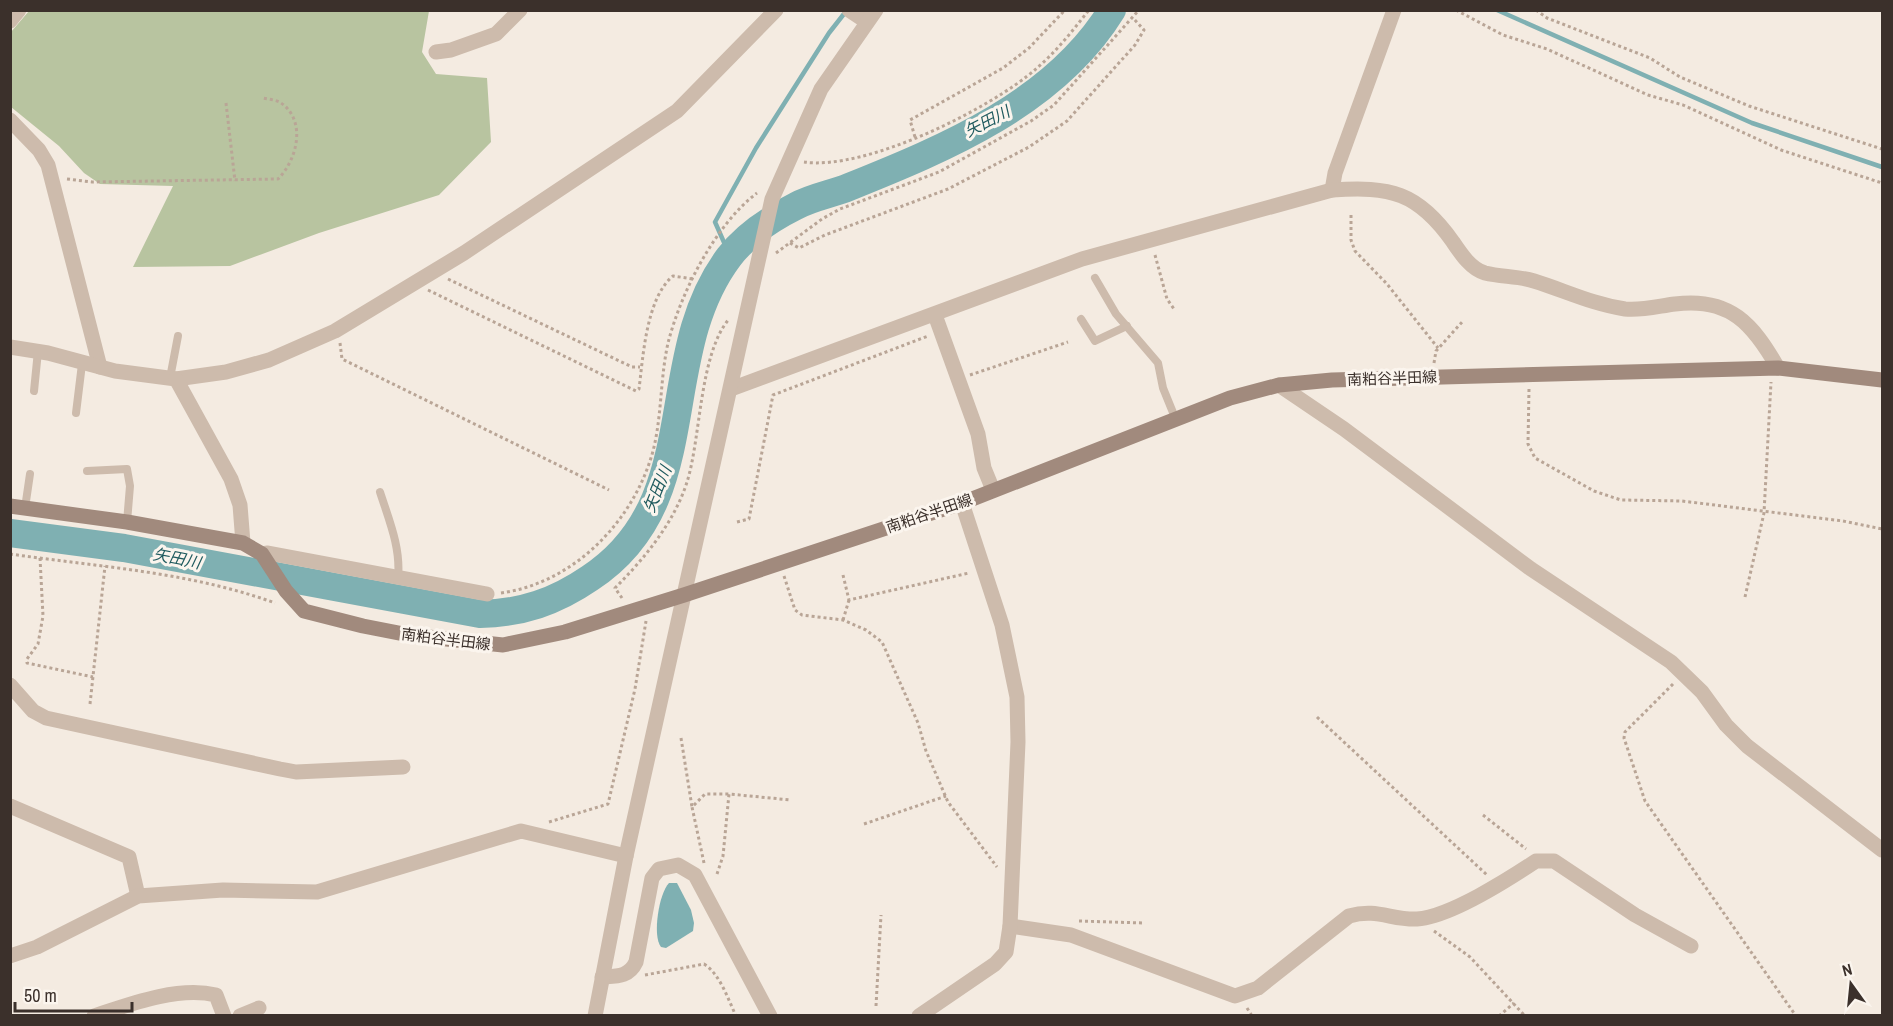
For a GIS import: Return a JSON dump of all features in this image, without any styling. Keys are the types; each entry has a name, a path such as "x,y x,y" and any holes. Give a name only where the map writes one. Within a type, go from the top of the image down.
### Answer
{"main road":[{"name":"南粕谷半田線","path":"18,507 127,522 243,543 262,554 290,596 304,611 363,626 466,643 503,645 565,632 632,612 962,503 1230,398 1279,385 1332,380 1775,368 1843,373 1882,380"}],"street":[{"path":"10,21 19,10"},
{"path":"436,52 451,50 496,34 520,10"},
{"path":"10,347 38,350 82,364 173,379 226,372 269,360 335,331 439,268 677,111 776,10"},
{"path":"595,1016 626,856 774,194 821,89 871,16 849,10"},
{"path":"1332,190 1335,173 1394,10"},
{"path":"10,120 39,150 53,180 100,367"},
{"path":"731,389 1082,259 1332,190 1382,189 1417,204 1442,226 1470,264 1484,273 1533,280 1595,304 1629,309 1693,302 1721,308 1740,318 1758,334 1775,368"},
{"path":"935,315 959,379 993,490"},
{"path":"173,379 231,479 240,505 243,543"},
{"path":"1279,385 1353,436 1531,570 1671,662 1702,692 1726,725 1747,746 1882,850"},
{"path":"924,1014 995,964 1006,951 1010,926 1018,742 1017,698 1002,625 962,503"},
{"path":"262,554 268,553 487,594"},
{"path":"10,685 33,711 46,718 280,769 296,772 403,767"},
{"path":"10,806 129,857 138,896"},
{"path":"10,956 38,947 138,896 224,890 316,892 521,831 534,836 626,856"},
{"path":"1010,926 1071,935 1235,996 1258,988 1349,916 1366,911 1411,918 1423,917 1465,902 1536,861 1554,861 1635,915 1691,946"},
{"path":"602,977 630,972 636,962 652,878 659,869 678,865 695,875 771,1016"},
{"path":"94,1016 174,995 209,993 216,995 224,1016"},
{"path":"240,1016 258,1008"}],"lane":[{"path":"1095,278 1116,314 1158,363 1163,388 1176,420"},
{"path":"1081,319 1095,341 1096,351"},
{"path":"1095,341 1127,326"},
{"path":"173,379 178,336"},
{"path":"34,391 38,350"},
{"path":"76,413 82,364"},
{"path":"87,471 127,469 130,486 127,522"},
{"path":"18,507 30,474"},
{"path":"380,492 396,541 400,563 398,579"}],"path":[{"path":"915,137 910,120 1003,68 1029,48 1065,10"},
{"path":"788,159 814,163 838,163 865,157 968,112 1037,69 1089,10"},
{"path":"760,255 768,260 840,209 939,172 1031,121 1054,105 1134,19 1139,10"},
{"path":"1456,10 1503,35 1547,49 1622,84 1683,105 1781,150 1882,183"},
{"path":"1536,10 1547,18 1650,58 1680,77 1749,106 1882,149"},
{"path":"790,243 799,248 825,235 926,199 978,174 1056,130 1135,45 1144,30 1134,19"},
{"path":"53,180 235,181 278,179 292,158 297,140 295,120 281,103 263,98"},
{"path":"226,103 235,181"},
{"path":"487,594 529,587 556,575 580,560 609,534 631,504 652,452 668,345 674,322 693,279 735,211 757,193 774,194"},
{"path":"1351,215 1351,240 1355,252 1387,284 1438,348"},
{"path":"1152,240 1161,283 1174,309"},
{"path":"439,268 446,277 461,287 632,367 641,367"},
{"path":"418,281 438,295 629,390 639,390 649,328 663,287 674,276 693,279"},
{"path":"632,612 615,588 646,557 686,483 706,376 715,350 725,323 732,315 747,314"},
{"path":"1433,377 1438,348 1463,321"},
{"path":"335,331 339,338 342,359 609,490"},
{"path":"737,522 749,519 773,395 940,332"},
{"path":"959,379 1068,342"},
{"path":"1745,597 1764,513 1775,368"},
{"path":"1528,374 1528,444 1535,458 1594,491 1621,500 1682,501 1764,513 1843,520 1882,529"},
{"path":"10,554 105,565 213,583 278,604 290,596"},
{"path":"40,558 43,616 38,644 27,663 93,677"},
{"path":"779,564 795,610 807,616 843,620 866,630 882,642 918,723 926,751 946,796 991,862 1012,881"},
{"path":"90,704 105,565"},
{"path":"849,600 974,572 986,572"},
{"path":"843,575 849,600 843,620"},
{"path":"521,831 608,804 635,688 643,629 651,606"},
{"path":"1684,674 1625,732 1624,738 1644,801 1796,1016"},
{"path":"1317,717 1495,885"},
{"path":"681,738 692,807 705,864"},
{"path":"692,807 705,794 791,800"},
{"path":"717,874 723,856 729,794"},
{"path":"864,824 946,796"},
{"path":"1483,815 1523,846 1536,861"},
{"path":"876,1006 881,915"},
{"path":"1423,917 1426,924 1470,957 1525,1016"},
{"path":"630,972 636,975 648,975 704,964 711,968 736,1016"},
{"path":"1499,1016 1514,1003"}],"green space":[{"path":"29,11 429,11 422,52 436,74 487,78 491,142 439,195 319,233 230,266 133,267 173,186 100,184 84,173 59,146 11,107 11,32"}],"water":[{"path":"669,883 677,883 691,910 694,923 693,931 666,948 661,947 658,942 657,925 662,896"}],"waterway":[{"path":"730,256 715,222 756,148 829,33 847,10"},
{"name":"矢田川","path":"10,533 124,548 480,614 538,605 564,594 590,578 626,546 650,510 665,469 692,339 706,297 735,249 768,222 802,203 849,187 923,156 996,119 1029,97 1060,71 1088,43 1112,10"},
{"path":"1497,10 1752,123 1882,167"}]}
